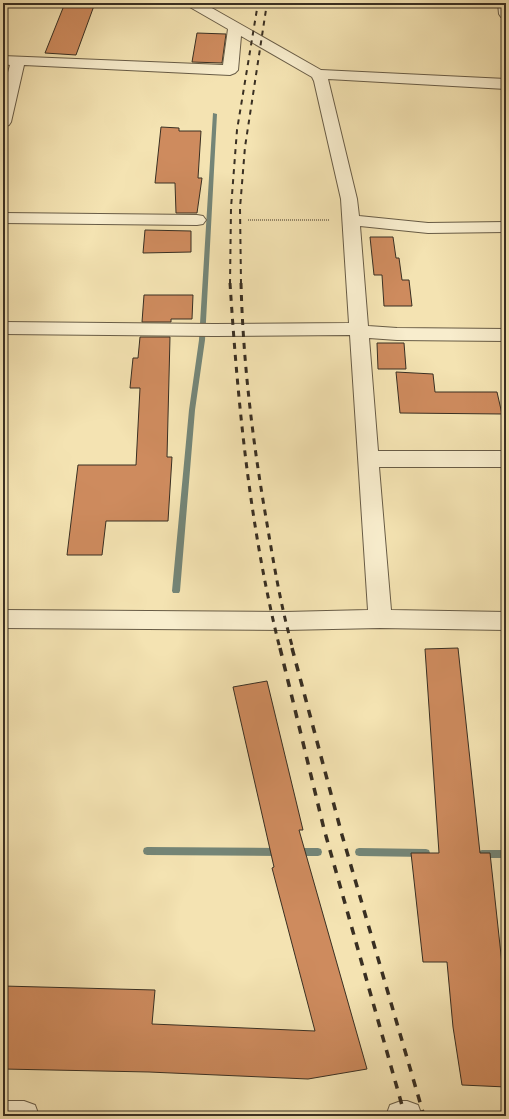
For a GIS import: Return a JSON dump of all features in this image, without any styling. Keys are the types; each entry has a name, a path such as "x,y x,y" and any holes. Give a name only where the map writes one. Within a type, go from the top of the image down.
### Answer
{"street":[{"path":"193,3 318,74 506,84"},
{"path":"505,3 506,14"},
{"path":"3,60 230,70 235,27"},
{"path":"3,122 18,61"},
{"path":"318,74 322,81 347,192 369,458 380,619"},
{"path":"3,218 197,220"},
{"path":"350,220 428,228 506,227"},
{"path":"3,328 371,331 397,334 506,335"},
{"path":"369,458 506,459"},
{"path":"3,619 285,621 380,619 506,621"},
{"path":"3,1116 24,1116"},
{"path":"401,1116 407,1116"}],"path":[{"path":"248,220 350,220"}],"building":[{"path":"65,3 95,3 76,55 45,53"},
{"path":"197,33 226,34 222,63 192,62"},
{"path":"161,127 179,128 179,131 201,131 198,178 202,178 197,213 176,213 175,183 155,183"},
{"path":"145,230 191,231 191,252 143,253"},
{"path":"370,237 393,237 396,258 399,258 402,280 409,280 412,306 384,306 382,275 374,275"},
{"path":"144,295 193,295 192,319 171,319 171,322 142,322"},
{"path":"140,337 170,337 167,457 172,457 168,521 106,521 102,555 67,555 78,465 136,465 140,388 130,388 133,358 138,358"},
{"path":"377,343 404,343 406,369 378,369"},
{"path":"396,372 433,374 435,392 497,392 502,414 400,413"},
{"path":"458,648 480,853 490,853 506,1001 506,1087 462,1085 453,1027 447,962 423,962 411,853 439,853 425,649"},
{"path":"267,681 303,830 299,830 367,1069 308,1079 149,1072 3,1069 3,986 155,990 152,1024 315,1031 272,868 274,867 233,687"}],"waterway":[{"path":"176,591 192,410 202,340 215,114"},
{"path":"147,851 279,852"},
{"path":"296,852 318,852"},
{"path":"359,852 426,853"},
{"path":"482,854 506,854"}],"railway":[{"path":"230,283 231,208 237,130 258,3"},
{"path":"241,284 240,208 245,147 267,3"},
{"path":"230,283 241,421 253,513 280,649"},
{"path":"241,283 246,369 256,455 277,581 293,649"},
{"path":"280,648 324,829 405,1116"},
{"path":"292,648 342,835 424,1116"}]}
